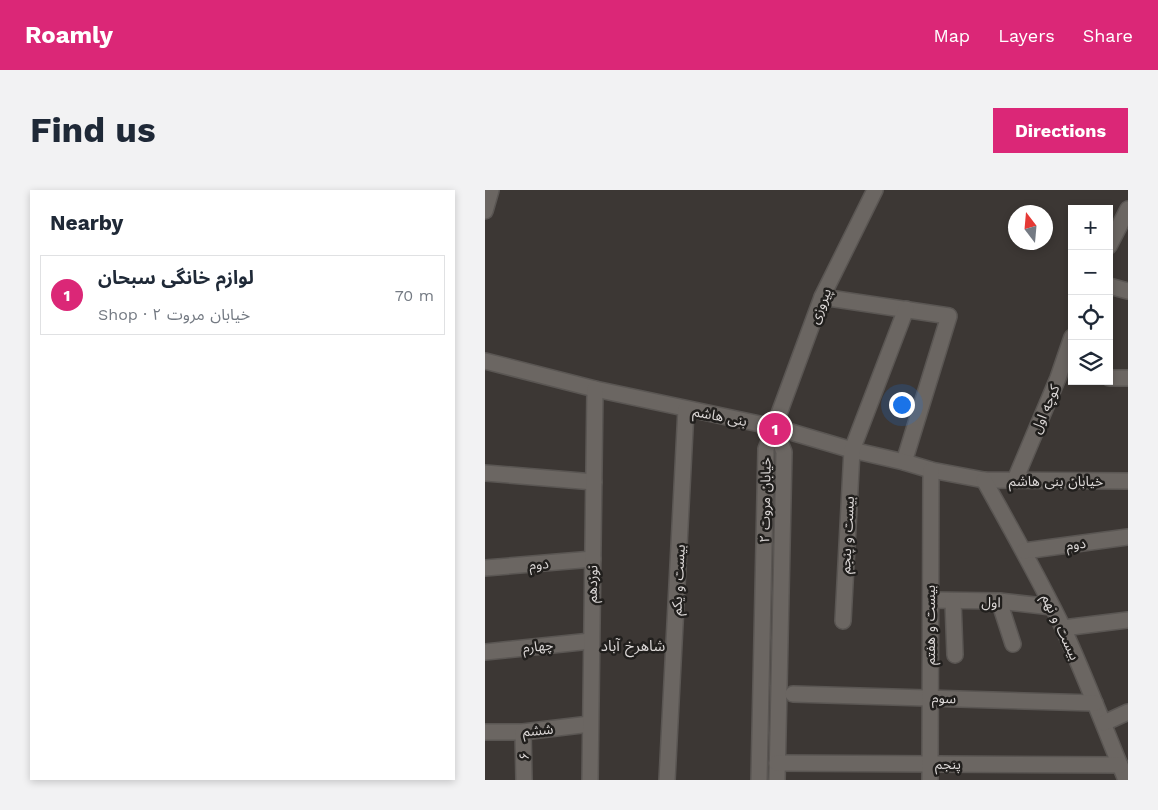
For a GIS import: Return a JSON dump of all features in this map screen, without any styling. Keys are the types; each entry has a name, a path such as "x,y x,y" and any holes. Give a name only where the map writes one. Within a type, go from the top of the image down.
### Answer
{"street":[{"path":"485,211 491,190"},
{"name":"پیروزی","path":"774,427 823,297 875,190"},
{"path":"1113,238 1128,209"},
{"path":"1113,287 1128,291"},
{"path":"823,297 949,316 905,462"},
{"name":"بیست و پنجم","path":"843,621 852,450 906,309"},
{"name":"کوچه اول","path":"1015,480 1065,378 1071,340"},
{"name":"بنی هاشم","path":"485,361 595,389 774,427 852,450 931,470 984,480"},
{"path":"1113,378 1128,378"},
{"name":"نوزدهم","path":"589,780 595,389"},
{"name":"بیست و یکم","path":"667,780 686,409"},
{"name":"خیابان مروت ۲","path":"774,427 784,452 777,780"},
{"name":"خیابان مروت ۲","path":"759,780 767,449 774,427"},
{"name":"بیست و هفتم","path":"930,780 931,470"},
{"path":"485,473 593,482"},
{"name":"خیابان بنی هاشم","path":"984,480 1128,481"},
{"name":"بیست و نهم","path":"984,480 1024,550 1063,628 1104,723 1126,780"},
{"name":"دوم","path":"1024,550 1128,537"},
{"name":"دوم","path":"485,568 593,559"},
{"name":"اول","path":"931,600 999,601 1052,607"},
{"path":"953,601 955,655"},
{"path":"999,601 1013,644"},
{"path":"1063,628 1128,620"},
{"name":"چهارم","path":"485,652 591,641"},
{"name":"سوم","path":"793,694 1095,703"},
{"path":"1104,723 1128,712"},
{"name":"ششم","path":"485,732 523,732 590,724"},
{"name":"۶","path":"523,732 524,780"},
{"name":"پنجم","path":"777,763 1120,765"}],"place":[{"name":"لوازم خانگی سبحان","path":"775,429"}],"district":[{"name":"شاهرخ آباد","path":"633,646"}]}
